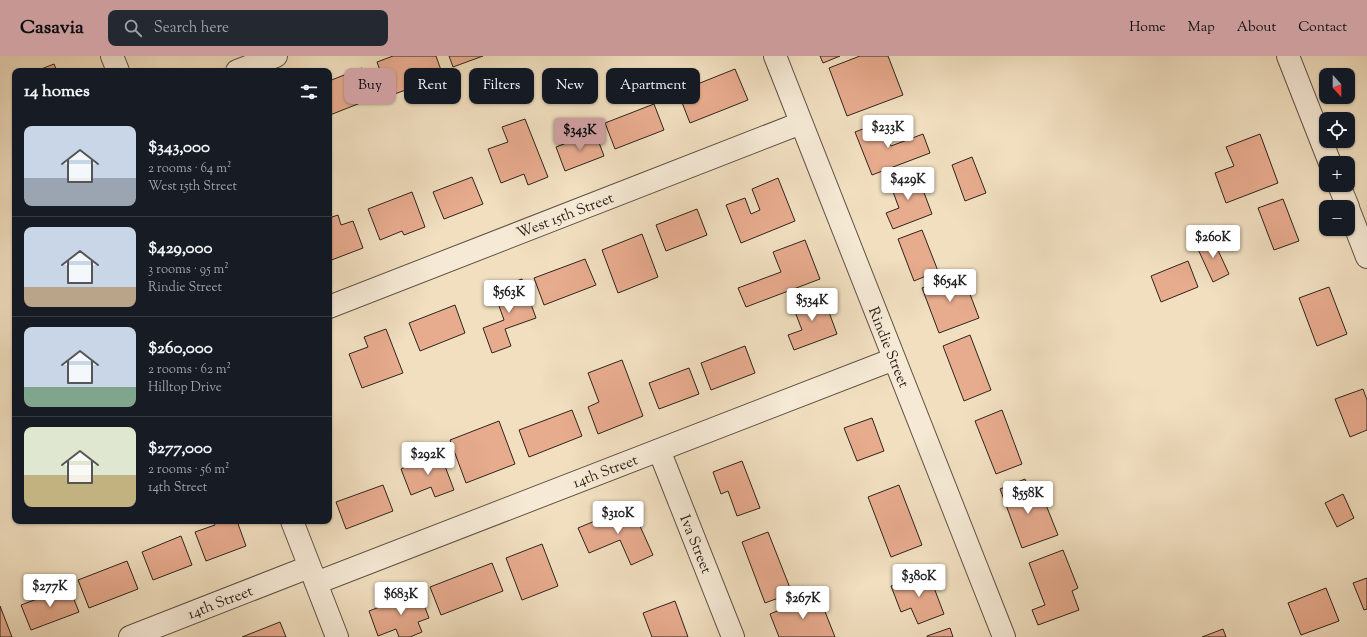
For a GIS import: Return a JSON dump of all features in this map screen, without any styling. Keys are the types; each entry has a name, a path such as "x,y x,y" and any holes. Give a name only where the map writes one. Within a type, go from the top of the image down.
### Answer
{"street":[{"path":"112,56 117,68"},
{"path":"245,68 276,56"},
{"name":"Rindie Street","path":"775,56 1004,637"},
{"path":"1288,56 1327,156"},
{"name":"West 15th Street","path":"332,306 801,124"},
{"path":"1355,226 1367,257"},
{"name":"14th Street","path":"130,637 313,575 659,450 894,359"},
{"name":"Iva Street","path":"659,450 733,637"},
{"path":"293,524 337,637"}],"building":[{"path":"393,56 436,56 440,68 404,68 404,91 396,93 396,68 379,68 377,62"},
{"path":"449,56 483,56 453,67"},
{"path":"820,56 840,56 823,63"},
{"path":"860,56 888,56 903,95 847,116 829,68"},
{"path":"54,64 56,68 44,68"},
{"path":"735,69 748,100 690,123 683,104 700,104 700,83"},
{"path":"344,75 344,104 358,104 332,114 332,80"},
{"path":"654,104 664,130 615,149 605,123"},
{"path":"525,119 548,177 528,185 524,174 501,183 488,149 508,142 502,127"},
{"path":"881,122 891,146 923,134 930,153 872,175 855,132"},
{"path":"595,132 604,156 565,171 556,147"},
{"path":"1260,134 1278,183 1226,203 1215,173 1234,166 1226,147"},
{"path":"972,157 986,193 965,201 952,165"},
{"path":"916,171 932,214 893,229 886,213 899,208 889,181"},
{"path":"472,177 483,204 444,219 433,192"},
{"path":"778,178 795,221 741,243 726,205 745,198 751,214 760,210 752,189"},
{"path":"412,192 425,227 404,235 402,231 380,240 368,209"},
{"path":"1283,199 1299,241 1274,250 1258,208"},
{"path":"697,209 707,235 666,251 656,225"},
{"path":"338,215 341,225 353,221 363,248 332,260 332,217"},
{"path":"922,230 938,271 914,281 898,239"},
{"path":"642,234 658,277 618,293 602,250"},
{"path":"1211,235 1229,274 1213,282 1197,247 1206,242 1204,238"},
{"path":"805,240 820,279 746,307 738,288 781,272 773,252"},
{"path":"585,259 596,285 544,305 534,278"},
{"path":"1188,261 1198,287 1161,302 1151,276"},
{"path":"962,273 979,318 939,333 922,288"},
{"path":"522,279 536,318 505,329 511,346 492,353 483,328 504,320 493,289"},
{"path":"1329,287 1347,334 1317,346 1299,298"},
{"path":"822,293 837,334 794,350 788,335 802,330 792,304"},
{"path":"455,305 465,333 420,351 409,323"},
{"path":"386,329 403,373 362,388 349,354 368,347 364,337"},
{"path":"970,335 991,390 964,401 943,346"},
{"path":"745,346 755,373 711,390 701,363"},
{"path":"622,360 643,416 598,434 588,407 599,402 588,373"},
{"path":"689,368 699,394 659,409 649,383"},
{"path":"1363,389 1367,400 1367,430 1350,437 1335,399"},
{"path":"572,410 582,436 529,457 519,430"},
{"path":"1002,410 1022,464 996,474 975,421"},
{"path":"872,418 884,451 857,461 844,428"},
{"path":"499,421 515,464 466,483 450,440"},
{"path":"440,453 454,490 435,497 431,487 411,495 401,469"},
{"path":"742,461 760,508 737,516 728,491 721,494 713,472"},
{"path":"1025,479 1034,503 1044,500 1058,535 1022,548 1000,489"},
{"path":"383,485 393,511 346,529 336,502"},
{"path":"899,485 922,545 891,557 868,497"},
{"path":"1343,494 1354,518 1337,527 1325,503"},
{"path":"631,506 653,555 631,565 620,540 589,553 578,528"},
{"path":"238,524 246,546 206,561 195,532 215,525"},
{"path":"768,532 792,593 765,603 742,542"},
{"path":"181,536 192,565 153,580 142,552"},
{"path":"542,544 558,586 522,600 506,558"},
{"path":"1063,550 1078,588 1072,591 1079,610 1038,625 1032,610 1045,605 1029,563"},
{"path":"127,561 138,589 89,608 78,580"},
{"path":"492,563 503,591 441,615 430,587"},
{"path":"928,572 944,614 918,624 911,608 901,612 891,586"},
{"path":"1367,578 1367,609 1364,610 1353,583"},
{"path":"69,587 79,612 31,630 21,605"},
{"path":"1326,588 1339,621 1301,635 1288,603"},
{"path":"419,592 429,618 418,622 422,632 410,637 399,637 396,629 378,636 369,611"},
{"path":"818,594 835,637 779,637 770,614"},
{"path":"675,601 688,637 652,637 643,613"},
{"path":"0,606 12,637 0,637"},
{"path":"280,622 286,637 242,637"},
{"path":"950,628 953,637 927,637 927,636"},
{"path":"1223,629 1226,637 1202,637"}]}
